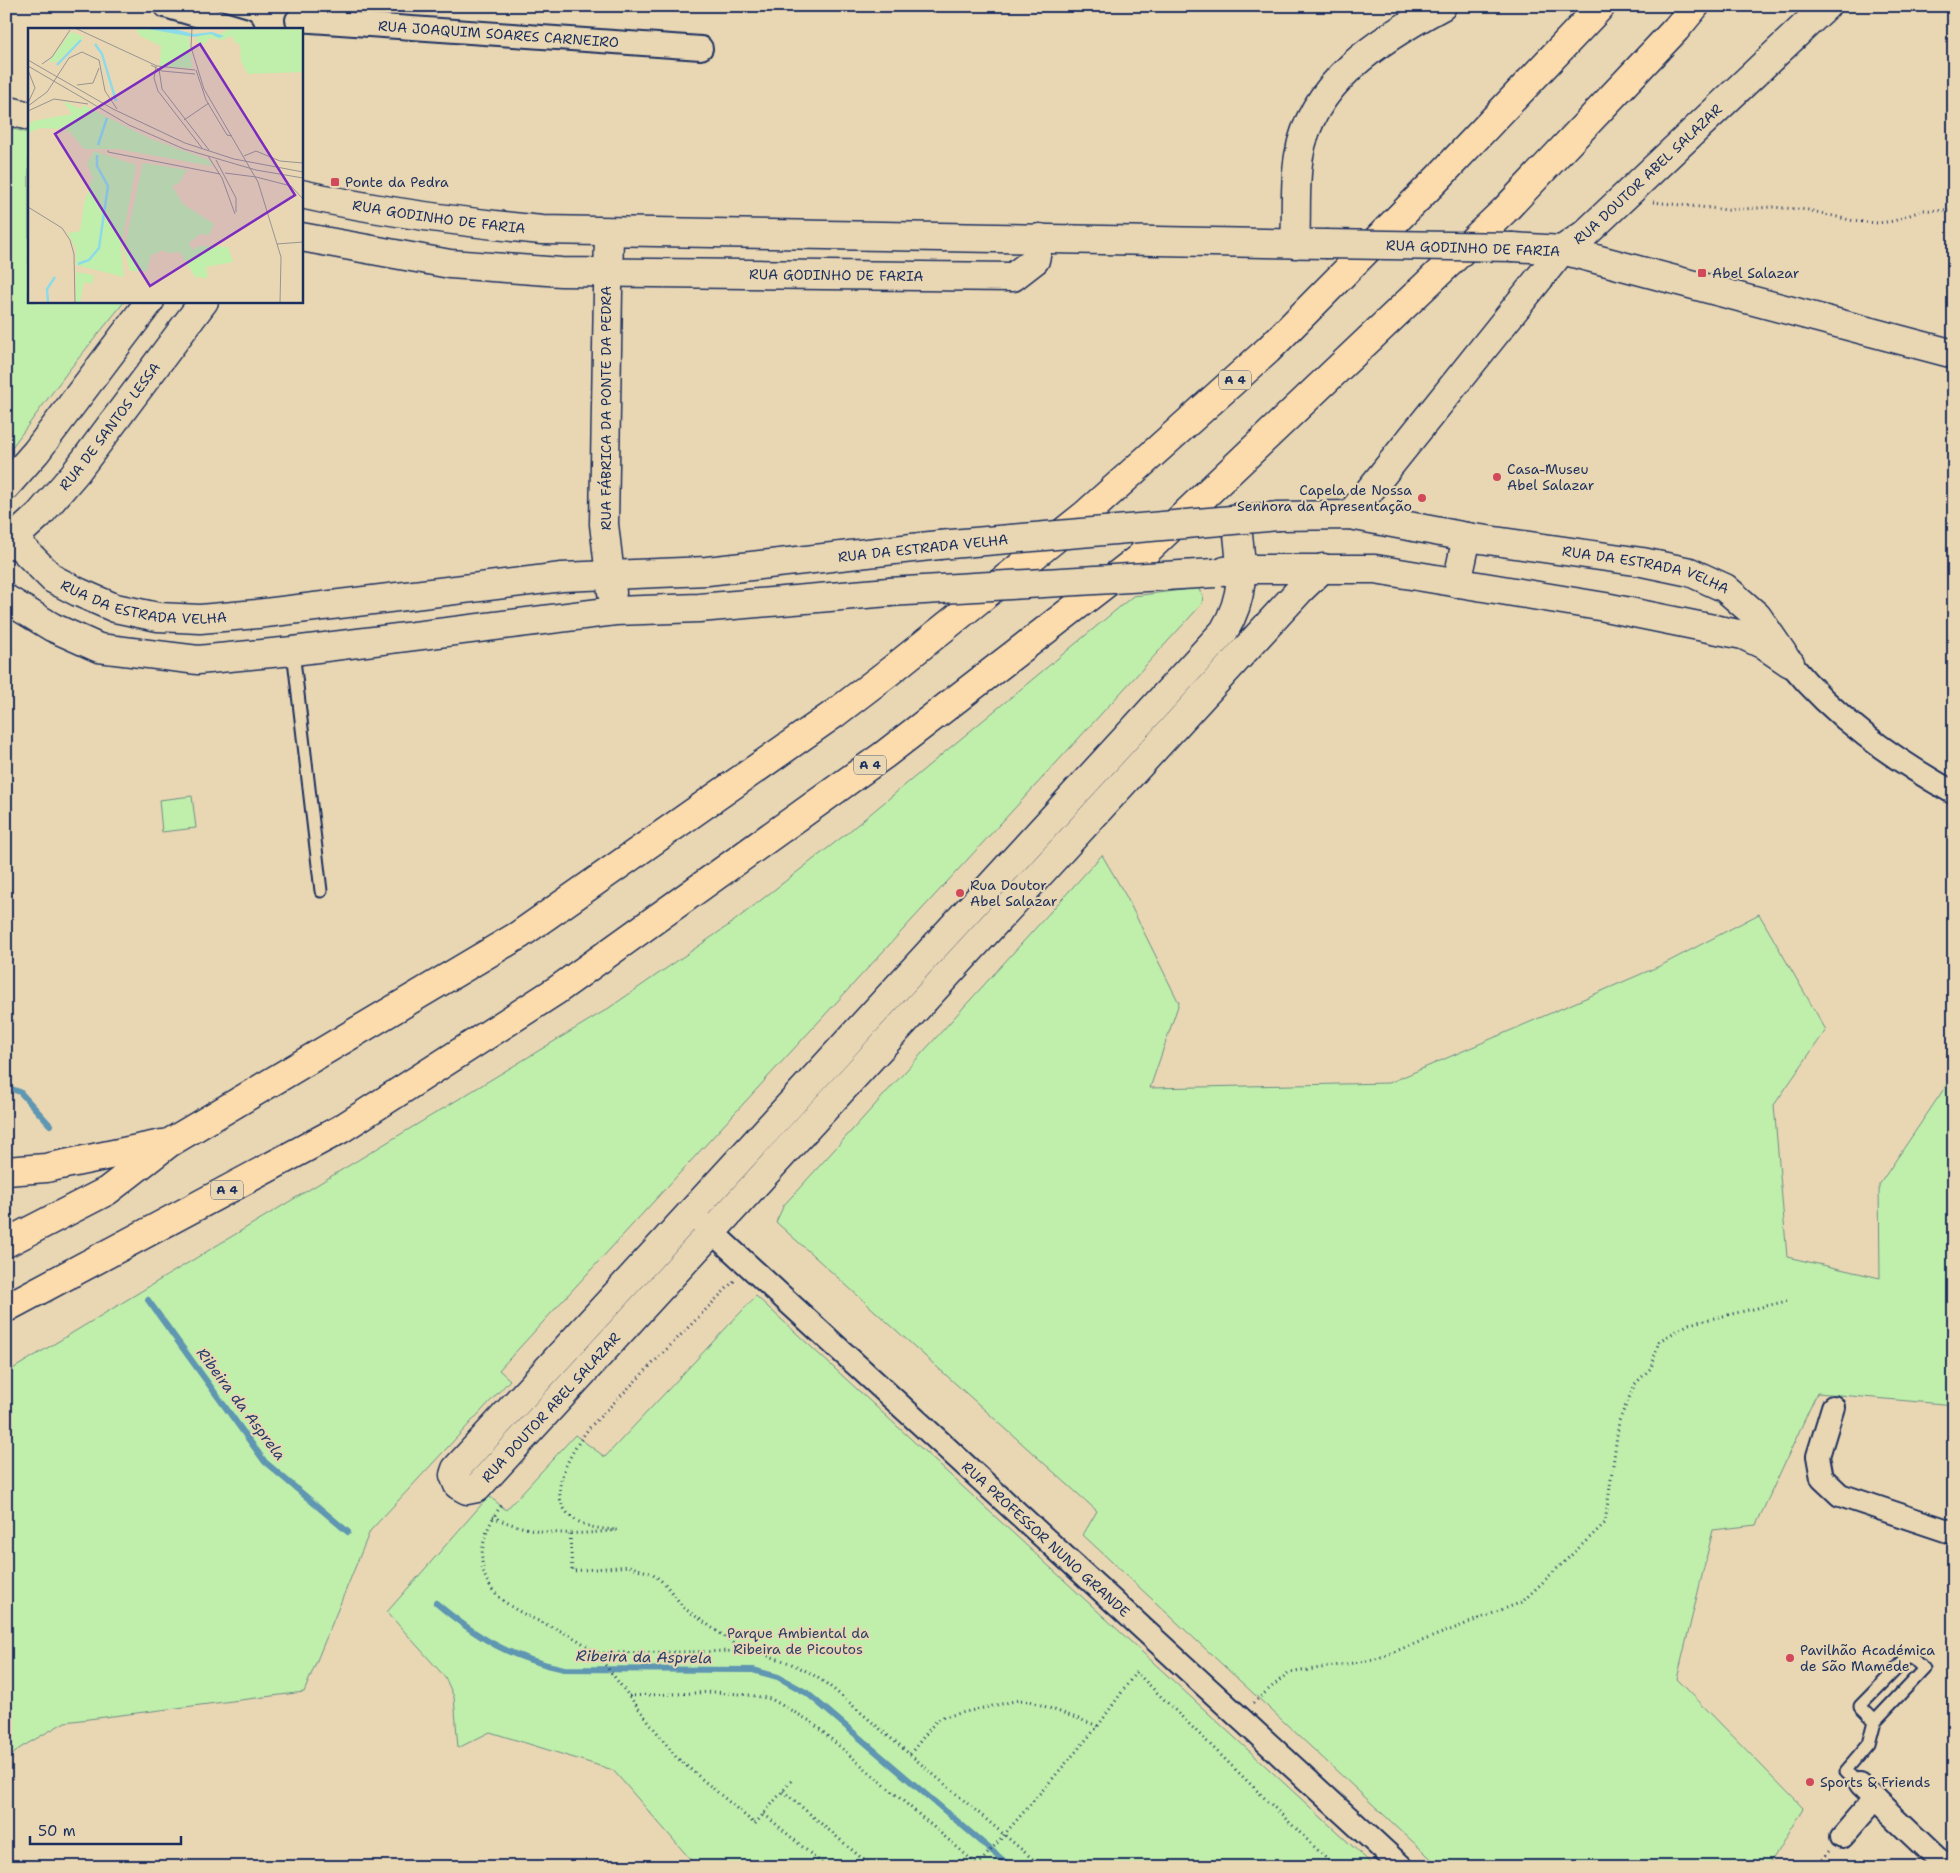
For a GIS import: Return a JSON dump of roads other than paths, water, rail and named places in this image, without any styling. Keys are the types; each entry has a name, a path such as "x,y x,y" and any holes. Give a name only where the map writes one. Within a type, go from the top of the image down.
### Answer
{"highway":[{"name":"A 4","path":"6,1243 106,1191 169,1143 519,935 834,714 890,672 1086,514 1268,350 1432,184 1601,6"},
{"name":"A 4","path":"6,1308 342,1129 556,990 892,749 1139,558 1505,210 1676,29 1695,6"},
{"path":"6,1171 46,1168 169,1143"}],"street":[{"path":"164,6 240,28"},
{"path":"1295,244 1299,155 1307,130 1322,98 1358,60 1389,37 1442,6"},
{"name":"RUA DOUTOR ABEL SALAZAR","path":"1350,516 1562,250 1585,234 1826,6"},
{"name":"RUA JOAQUIM SOARES CARNEIRO","path":"299,18 701,48"},
{"path":"6,110 28,116"},
{"name":"RUA GODINHO DE FARIA","path":"302,194 447,221 542,230 1513,247 1562,250 1954,354"},
{"path":"608,273 609,232"},
{"name":"RUA GODINHO DE FARIA","path":"302,236 450,264 608,273 1013,277 1035,260 1040,238"},
{"name":"RUA FÁBRICA DA PONTE DA PEDRA","path":"608,273 604,524 609,574"},
{"path":"6,486 36,452 149,302"},
{"name":"RUA DE SANTOS LESSA","path":"9,538 39,514 76,472 203,302"},
{"name":"RUA DA ESTRADA VELHA","path":"9,538 53,579 115,608 158,617 200,618 553,578 707,571 939,545 1236,518 1350,516 1467,537 1642,562 1690,572 1725,588 1757,616 1790,663 1809,686 1847,722 1911,769 1954,793"},
{"path":"1236,518 1241,560"},
{"path":"1457,583 1467,537"},
{"name":"RUA DOUTOR ABEL SALAZAR","path":"1241,560 1236,611 1224,631 456,1469 454,1475 458,1485 467,1490 476,1488 1300,590 1323,568"},
{"name":"RUA DA ESTRADA VELHA","path":"6,599 52,627 98,648 198,660 301,650 615,610 699,608 889,592 1215,573 1241,560 1323,568 1375,569 1606,607 1743,635 1762,644 1790,663"},
{"path":"609,574 615,610"},
{"path":"301,650 304,607"},
{"name":"RUA PROFESSOR NUNO GRANDE","path":"690,1212 1402,1867"},
{"path":"1833,1407 1818,1456 1822,1478 1840,1495 1954,1533"},
{"path":"1836,1844 1868,1792 1946,1867"}],"lane":[{"path":"301,650 320,890"},
{"path":"1868,1792 1846,1771 1869,1744 1875,1720 1924,1669 1910,1655 1860,1706 1875,1720"}],"waterway":[{"name":"Ribeira da Asprela","path":"6,1087 20,1092 50,1125"},
{"name":"Ribeira da Asprela","path":"148,1300 265,1462 348,1532"},
{"name":"Ribeira da Asprela","path":"436,1603 466,1627 496,1645 527,1659 564,1669 753,1670 778,1677 807,1693 1011,1867"}],"place":[{"name":"Ponte da Pedra","path":"335,182"},
{"name":"Abel Salazar","path":"1702,273"},
{"name":"Casa-Museu Abel Salazar","path":"1497,477"},
{"name":"Capela de Nossa Senhora da Apresentação","path":"1422,498"},
{"name":"Rua Doutor Abel Salazar","path":"960,893"},
{"name":"Pavilhão Académica de São Mamede","path":"1790,1658"},
{"name":"Sports & Friends","path":"1810,1782"}],"park label":[{"name":"Parque Ambiental da Ribeira de Picoutos","path":"798,1642"}]}
